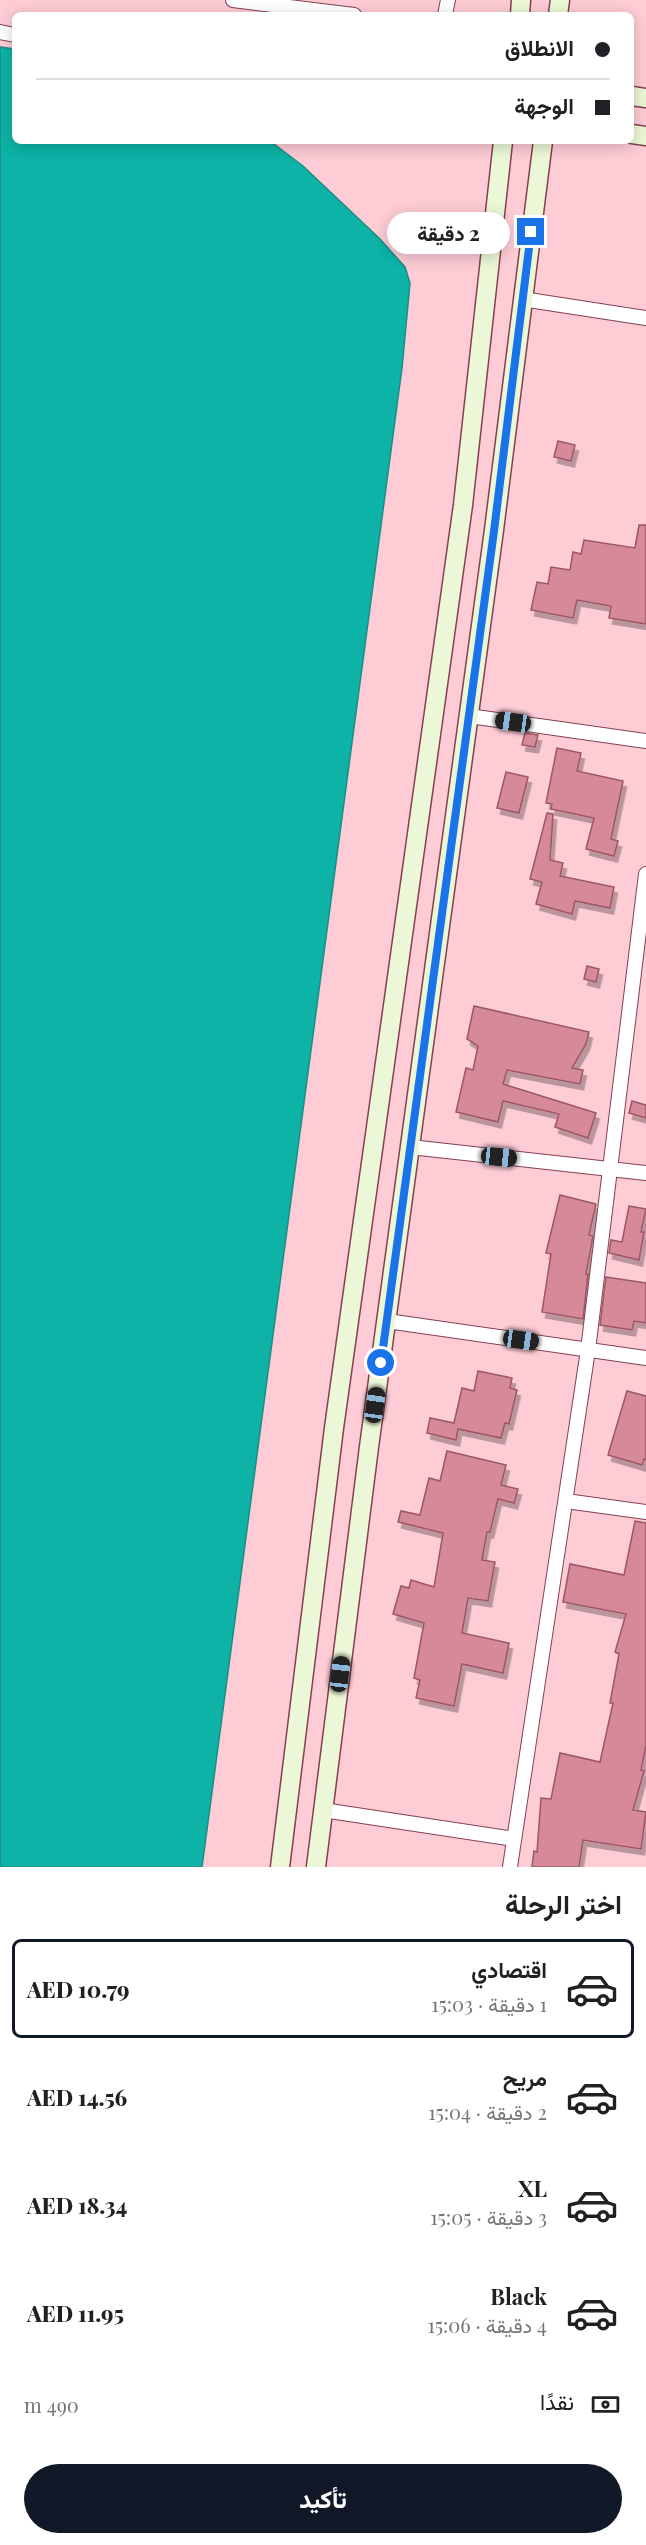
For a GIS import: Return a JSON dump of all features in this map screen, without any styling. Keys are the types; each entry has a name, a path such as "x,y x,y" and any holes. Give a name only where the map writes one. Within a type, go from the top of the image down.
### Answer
{"street":[{"path":"233,0 330,12"},
{"path":"280,1867 334,1428 461,517 503,144"},
{"path":"316,1867 543,144"},
{"path":"522,300 646,318"},
{"path":"469,716 646,741"},
{"path":"510,1867 588,1350 646,874"},
{"path":"410,1148 646,1173"},
{"path":"387,1321 646,1358"},
{"path":"566,1501 646,1512"},
{"path":"323,1810 514,1839"}],"water":[{"path":"0,47 12,49 12,144 274,144 303,166 380,239 405,267 410,283 402,368 202,1867 0,1867"}],"building":[{"path":"558,441 575,445 571,461 554,457"},
{"path":"639,525 646,525 646,624 609,618 611,606 577,600 573,618 531,610 537,582 548,584 551,567 570,570 573,552 581,554 584,540 635,548"},
{"path":"525,733 538,735 535,747 522,745"},
{"path":"557,748 581,753 577,771 623,781 611,839 618,841 614,856 586,849 594,818 551,809 552,804 546,803"},
{"path":"506,772 528,777 519,813 497,808"},
{"path":"547,813 553,814 550,860 563,863 560,876 614,887 610,908 575,901 572,914 536,904 542,882 530,879"},
{"path":"587,966 599,969 596,982 584,979"},
{"path":"474,1006 589,1032 586,1044 572,1068 583,1070 580,1084 507,1070 503,1084 596,1113 588,1138 555,1127 559,1114 503,1101 498,1122 456,1112 466,1068 473,1070 478,1046 467,1039"},
{"path":"632,1101 646,1105 646,1118 629,1113"},
{"path":"560,1195 596,1204 589,1235 593,1236 586,1274 588,1274 583,1319 542,1312 551,1254 546,1253"},
{"path":"629,1206 646,1209 641,1232 644,1232 639,1260 609,1253 611,1240 622,1242"},
{"path":"606,1277 646,1283 646,1323 634,1321 632,1330 600,1325"},
{"path":"478,1371 512,1378 510,1388 517,1390 509,1424 505,1423 501,1438 458,1429 456,1440 427,1433 430,1418 454,1423 462,1388 474,1391"},
{"path":"627,1391 646,1396 646,1460 644,1459 642,1465 608,1455"},
{"path":"447,1451 506,1465 501,1485 518,1489 514,1503 498,1499 490,1532 487,1532 482,1560 495,1562 488,1601 468,1598 462,1633 509,1643 503,1673 462,1664 454,1706 416,1698 420,1680 414,1678 424,1623 393,1614 401,1586 409,1588 411,1580 434,1587 443,1533 398,1522 401,1511 420,1515 429,1478 440,1481"},
{"path":"635,1521 646,1523 646,1745 641,1770 644,1771 633,1810 646,1812 641,1849 583,1840 579,1867 532,1867 534,1851 537,1852 541,1798 551,1799 560,1753 600,1762 613,1703 610,1703 619,1654 615,1652 626,1614 563,1602 570,1564 624,1575"}],"route":[{"path":"381,1363 494,531 531,232"}]}
